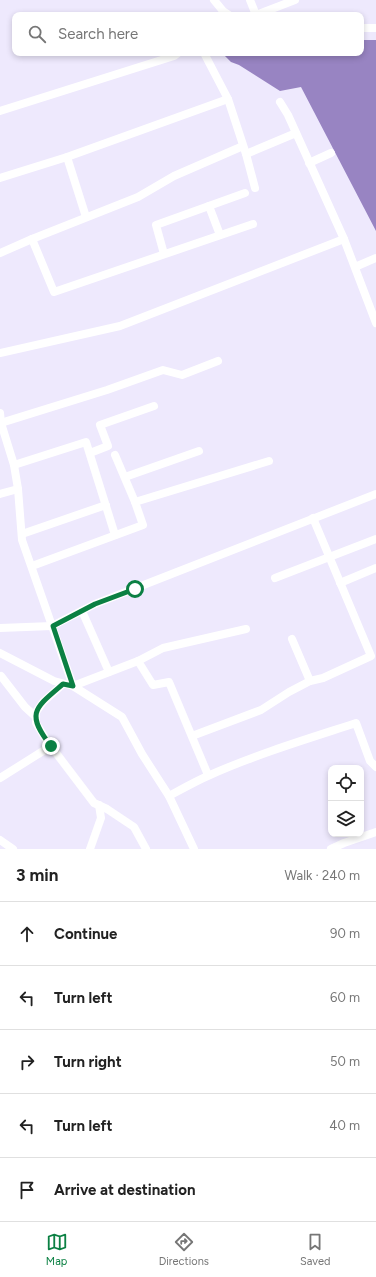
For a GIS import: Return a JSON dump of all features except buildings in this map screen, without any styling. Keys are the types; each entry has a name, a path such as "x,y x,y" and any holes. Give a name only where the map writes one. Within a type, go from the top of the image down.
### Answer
{"street":[{"path":"214,0 224,12"},
{"path":"250,0 255,12"},
{"path":"264,12 295,0"},
{"path":"364,28 376,28"},
{"path":"0,111 174,56"},
{"path":"206,56 228,99 246,154 255,188"},
{"path":"0,178 66,157 228,99"},
{"path":"280,102 296,133 344,239 373,307 376,323"},
{"path":"246,154 296,133"},
{"path":"0,253 138,197 174,176 243,146"},
{"path":"310,163 331,153"},
{"path":"66,157 86,217"},
{"path":"164,254 156,225 245,193"},
{"path":"209,206 220,235"},
{"path":"32,239 54,292 253,224"},
{"path":"0,353 120,326 344,239"},
{"path":"355,267 376,258"},
{"path":"1,423 107,390 163,370 182,376 218,361"},
{"path":"90,453 108,446 100,425 154,406"},
{"path":"0,413 1,423 14,465 18,489 22,540 73,686"},
{"path":"14,465 86,442 115,535"},
{"path":"125,477 199,451"},
{"path":"32,566 143,525 136,502 116,455"},
{"path":"136,502 269,461"},
{"path":"0,494 18,489"},
{"path":"0,628 53,626 95,604 376,494"},
{"path":"22,534 106,506"},
{"path":"192,736 260,710 310,681 323,678 371,656 313,518"},
{"path":"275,578 376,540"},
{"path":"340,583 376,569"},
{"path":"82,611 109,672"},
{"path":"73,686 138,660 163,648 246,629"},
{"path":"292,639 310,681"},
{"path":"0,653 54,681 73,686 122,717 142,754 169,796 194,849"},
{"path":"138,660 153,685 169,682 208,775"},
{"path":"1,676 25,706 36,717"},
{"path":"63,684 43,702 36,712 36,724 94,803 134,828 146,849"},
{"path":"169,796 208,775 280,748 356,723 370,761 376,767"},
{"path":"0,778 51,746"},
{"path":"90,849 101,818 99,805"},
{"path":"331,849 376,832"},
{"path":"0,840 13,849"}],"shaded area":[{"path":"364,40 376,40 376,231 301,87 280,91 239,65 231,62 225,56 364,56"}],"route":[{"path":"51,746 36,724 36,712 43,702 63,684 73,686 53,626 95,604 135,589"}]}
